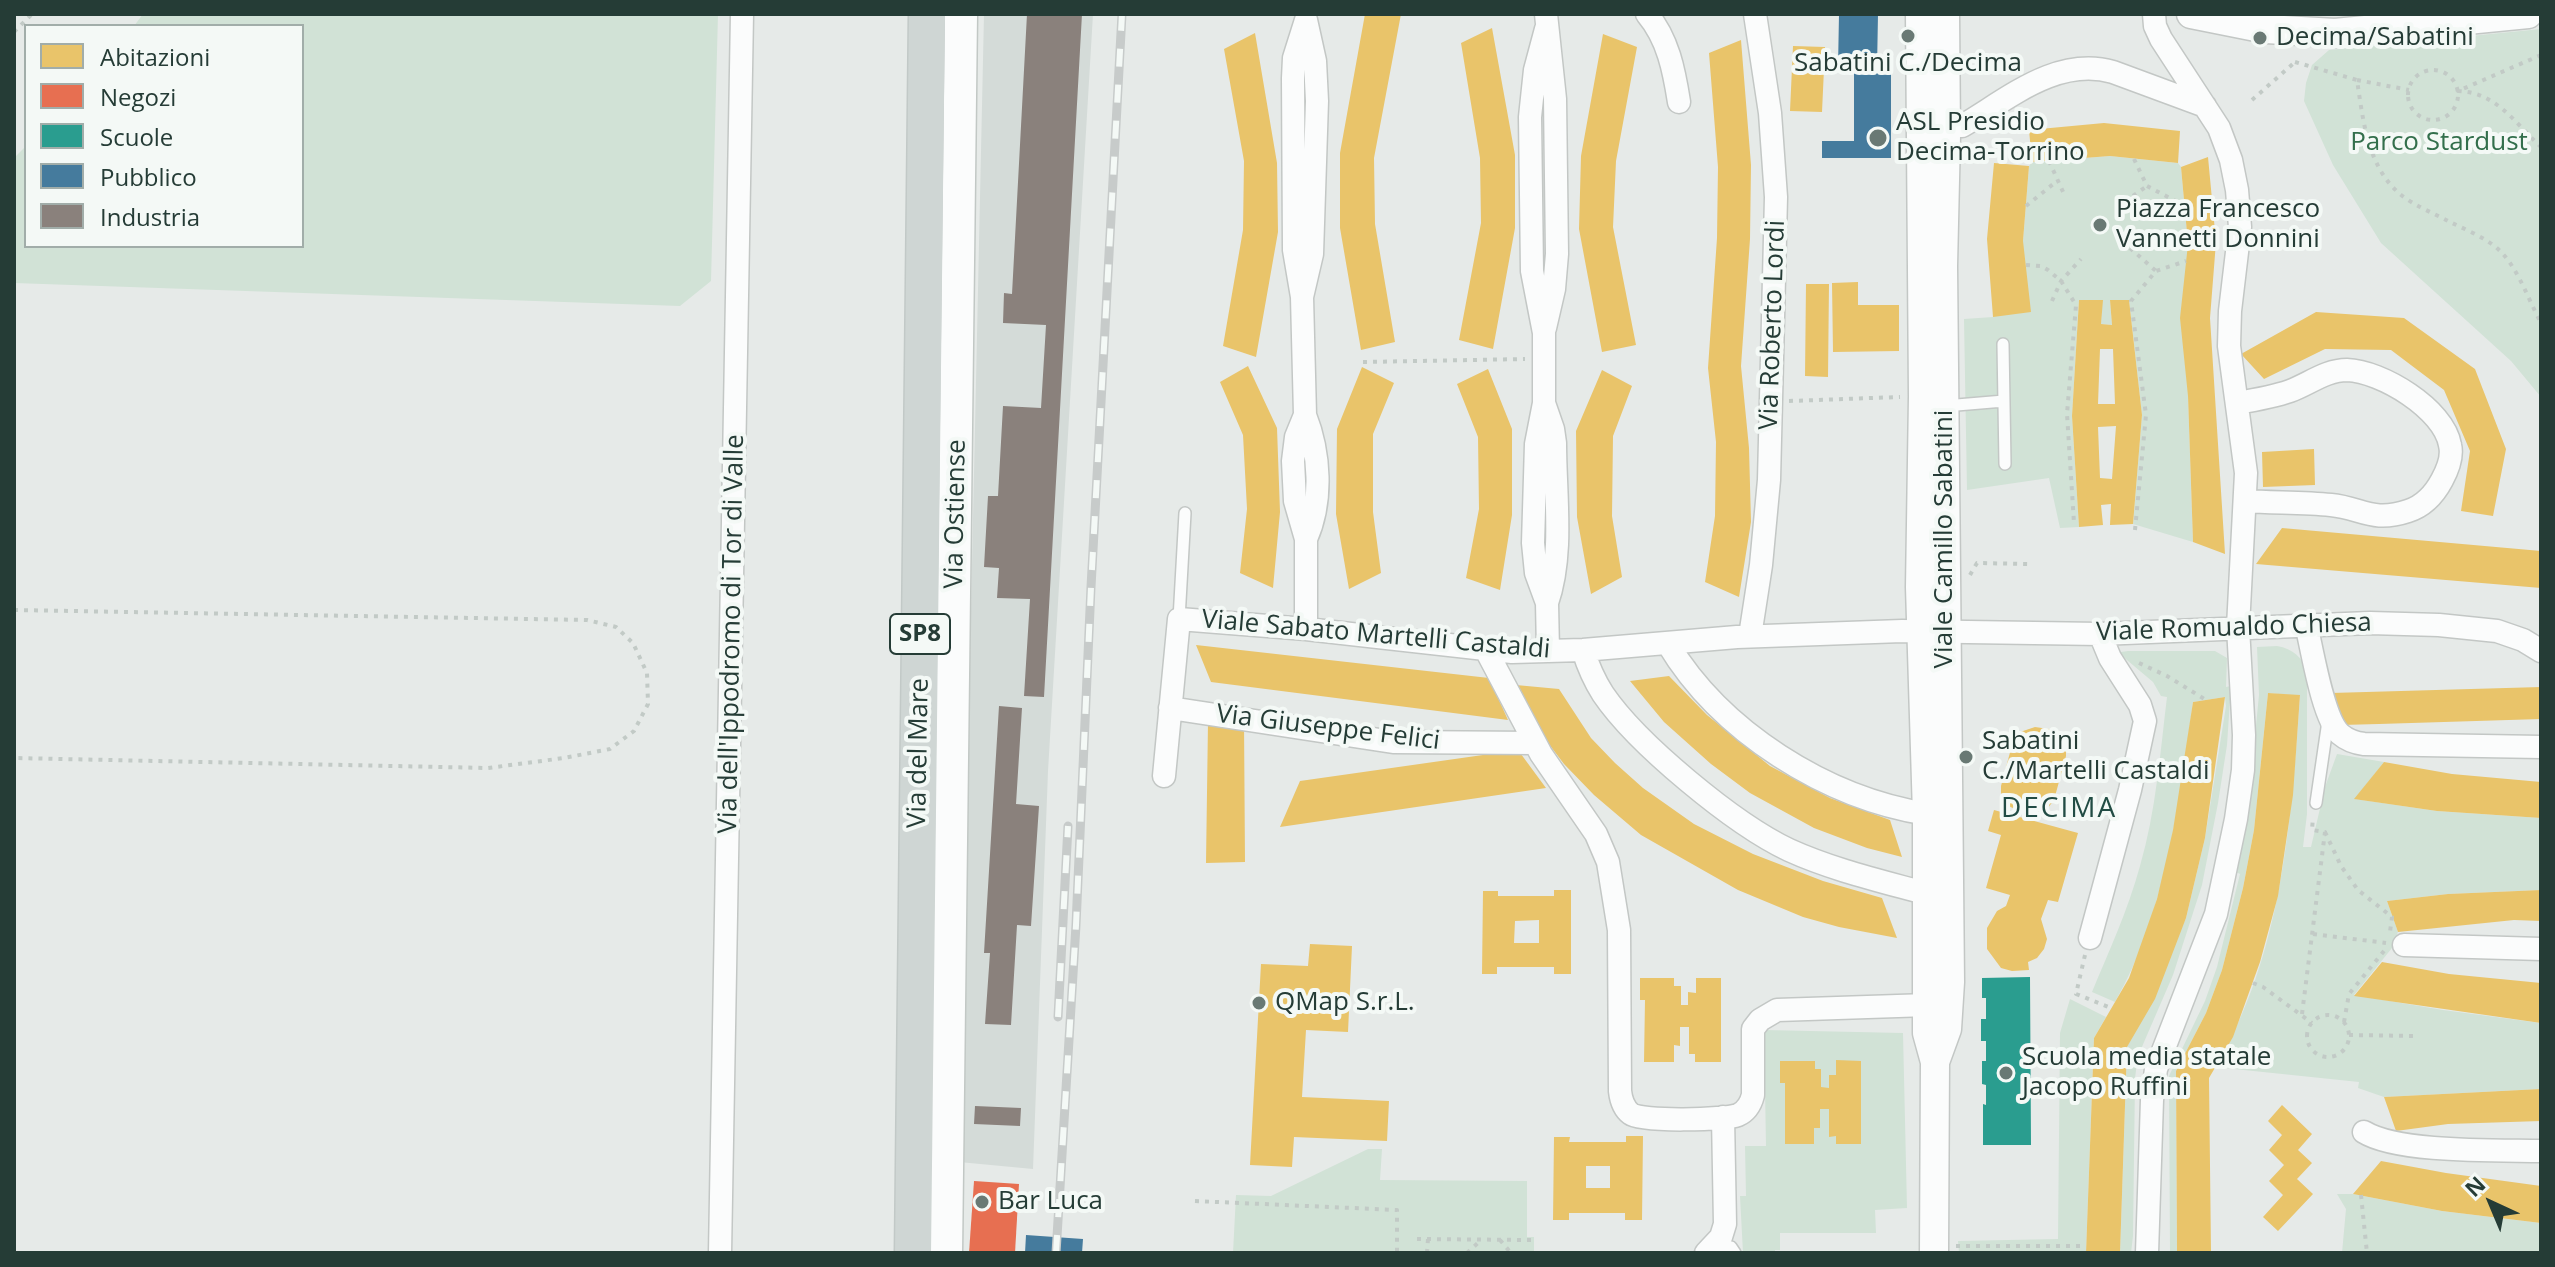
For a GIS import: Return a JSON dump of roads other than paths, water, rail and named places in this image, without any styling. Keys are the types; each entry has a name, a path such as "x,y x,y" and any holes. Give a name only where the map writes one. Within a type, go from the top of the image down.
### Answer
{"main road":[{"name":"Via del Mare","path":"913,1253 927,14"},
{"name":"Via Ostiense","path":"946,1253 961,14"}],"street":[{"name":"Via dell'Ippodromo di Tor di Valle","path":"720,1253 742,14"},
{"path":"1647,14 1669,54 1679,102"},
{"name":"Via Roberto Lordi","path":"1750,636 1769,480 1776,180 1755,14"},
{"name":"Viale Camillo Sabatini","path":"1920,14 1933,630 1950,982 1947,1029 1935,1062"},
{"name":"Viale Camillo Sabatini","path":"1934,1250 1935,1062 1927,1033 1927,814 1944,406 1945,14"},
{"path":"2147,1253 2152,1100 2156,1069 2213,924 2236,819 2243,766 2238,627 2246,473 2229,346 2240,227 2235,175 2227,148 2205,106 2161,39 2154,14"},
{"path":"2191,14 2266,29 2335,33 2512,15"},
{"path":"1306,17 1315,61 1317,101 1312,254 1302,297 1305,415 1316,454 1317,495 1315,516 1306,539 1306,629"},
{"path":"1546,22 1533,80 1530,117 1531,262 1544,333 1544,403 1555,443 1557,557 1547,603 1548,651"},
{"path":"1962,126 2044,78 2079,67 2113,72 2205,106"},
{"path":"2237,403 2287,392 2330,373 2354,371 2396,386 2422,404 2442,426 2451,446 2449,465 2433,496 2405,512 2376,516 2331,505 2245,501"},
{"name":"Viale Sabato Martelli Castaldi","path":"1164,776 1179,619 1306,629 1486,650 1548,651 1750,636 1933,630"},
{"name":"Viale Romualdo Chiesa","path":"1933,630 2100,634 2306,624 2409,623 2503,632 2541,651"},
{"path":"2306,624 2329,716 2342,736 2358,743 2541,747"},
{"path":"2090,938 2130,790 2145,721 2140,705 2110,658 2100,634"},
{"path":"1668,644 1718,706 1775,751 1851,792 1897,808 1927,814"},
{"path":"1486,650 1554,776 1596,834 1612,876 1620,941 1622,1102 1630,1113 1646,1119 1723,1117 1742,1113 1752,1100 1753,1029 1777,1010 1928,1005"},
{"path":"1583,650 1596,682 1622,718 1684,776 1740,821 1775,843 1811,859 1928,894"},
{"name":"Via Giuseppe Felici","path":"1170,708 1380,740 1438,744 1535,743"},
{"path":"2396,944 2541,949"},
{"path":"1718,1250 1725,1224 1723,1117"},
{"path":"2364,1132 2381,1141 2405,1145 2541,1151"}],"lane":[{"path":"2003,344 2005,464"},
{"path":"1944,406 2004,401"},
{"path":"1179,619 1185,513"},
{"path":"2316,803 2329,716"}],"railway":[{"path":"1056,1253 1076,925 1122,14"},
{"path":"1058,1017 1068,826"}],"place":[{"name":"Sabatini C./Decima","path":"1908,36"},
{"name":"Decima/Sabatini","path":"2260,38"},
{"name":"ASL Presidio Decima-Torrino","path":"1878,138"},
{"name":"Piazza Francesco Vannetti Donnini","path":"2100,225"},
{"name":"Sabatini C./Martelli Castaldi","path":"1966,757"},
{"name":"QMap S.r.L.","path":"1259,1003"},
{"name":"Scuola media statale Jacopo Ruffini","path":"2006,1073"},
{"name":"Bar Luca","path":"982,1202"}],"district":[{"name":"DECIMA","path":"2059,809"}],"park label":[{"name":"Parco Stardust","path":"2439,143"}]}
